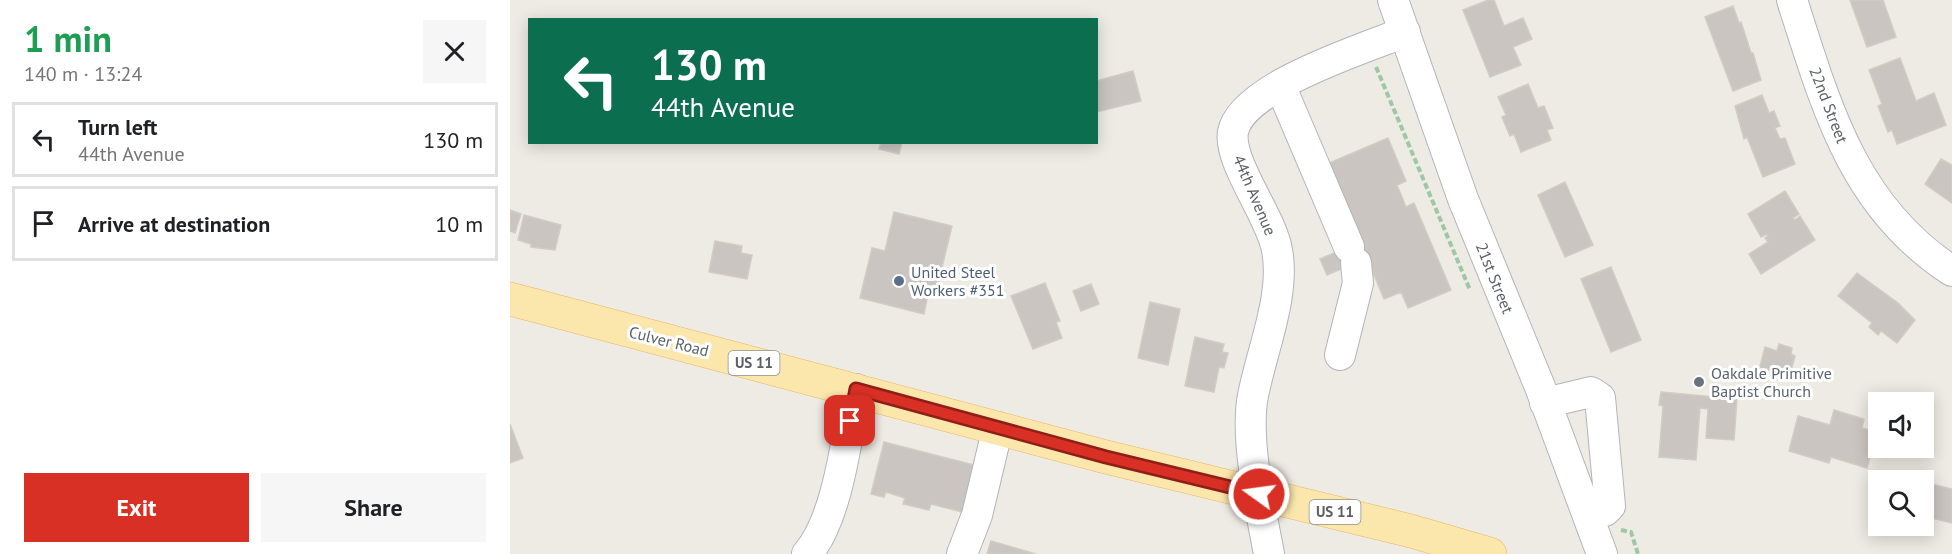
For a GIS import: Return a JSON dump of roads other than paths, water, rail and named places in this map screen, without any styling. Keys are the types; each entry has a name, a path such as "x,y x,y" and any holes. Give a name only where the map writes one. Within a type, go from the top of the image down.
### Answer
{"main road":[{"name":"Culver Road","path":"510,299 998,427 1410,531 1445,547 1490,554"}],"street":[{"name":"21st Street","path":"1393,0 1463,199 1545,403 1602,554"},
{"name":"22nd Street","path":"1792,0 1822,90 1851,162 1880,205 1914,244 1952,271"},
{"name":"44th Avenue","path":"1269,554 1259,494 1252,404 1279,278 1277,249 1260,205 1237,161 1233,132 1249,104 1280,85 1405,32"},
{"path":"1280,85 1352,255 1358,283 1340,355"},
{"path":"807,554 824,530 832,504 856,389"},
{"path":"1545,403 1591,392 1600,398 1610,506 1605,512 1588,515"},
{"path":"962,554 977,515 998,427"}],"place":[{"name":"United Steel Workers #351","path":"899,281"},
{"name":"Oakdale Primitive Baptist Church","path":"1699,382"}]}
